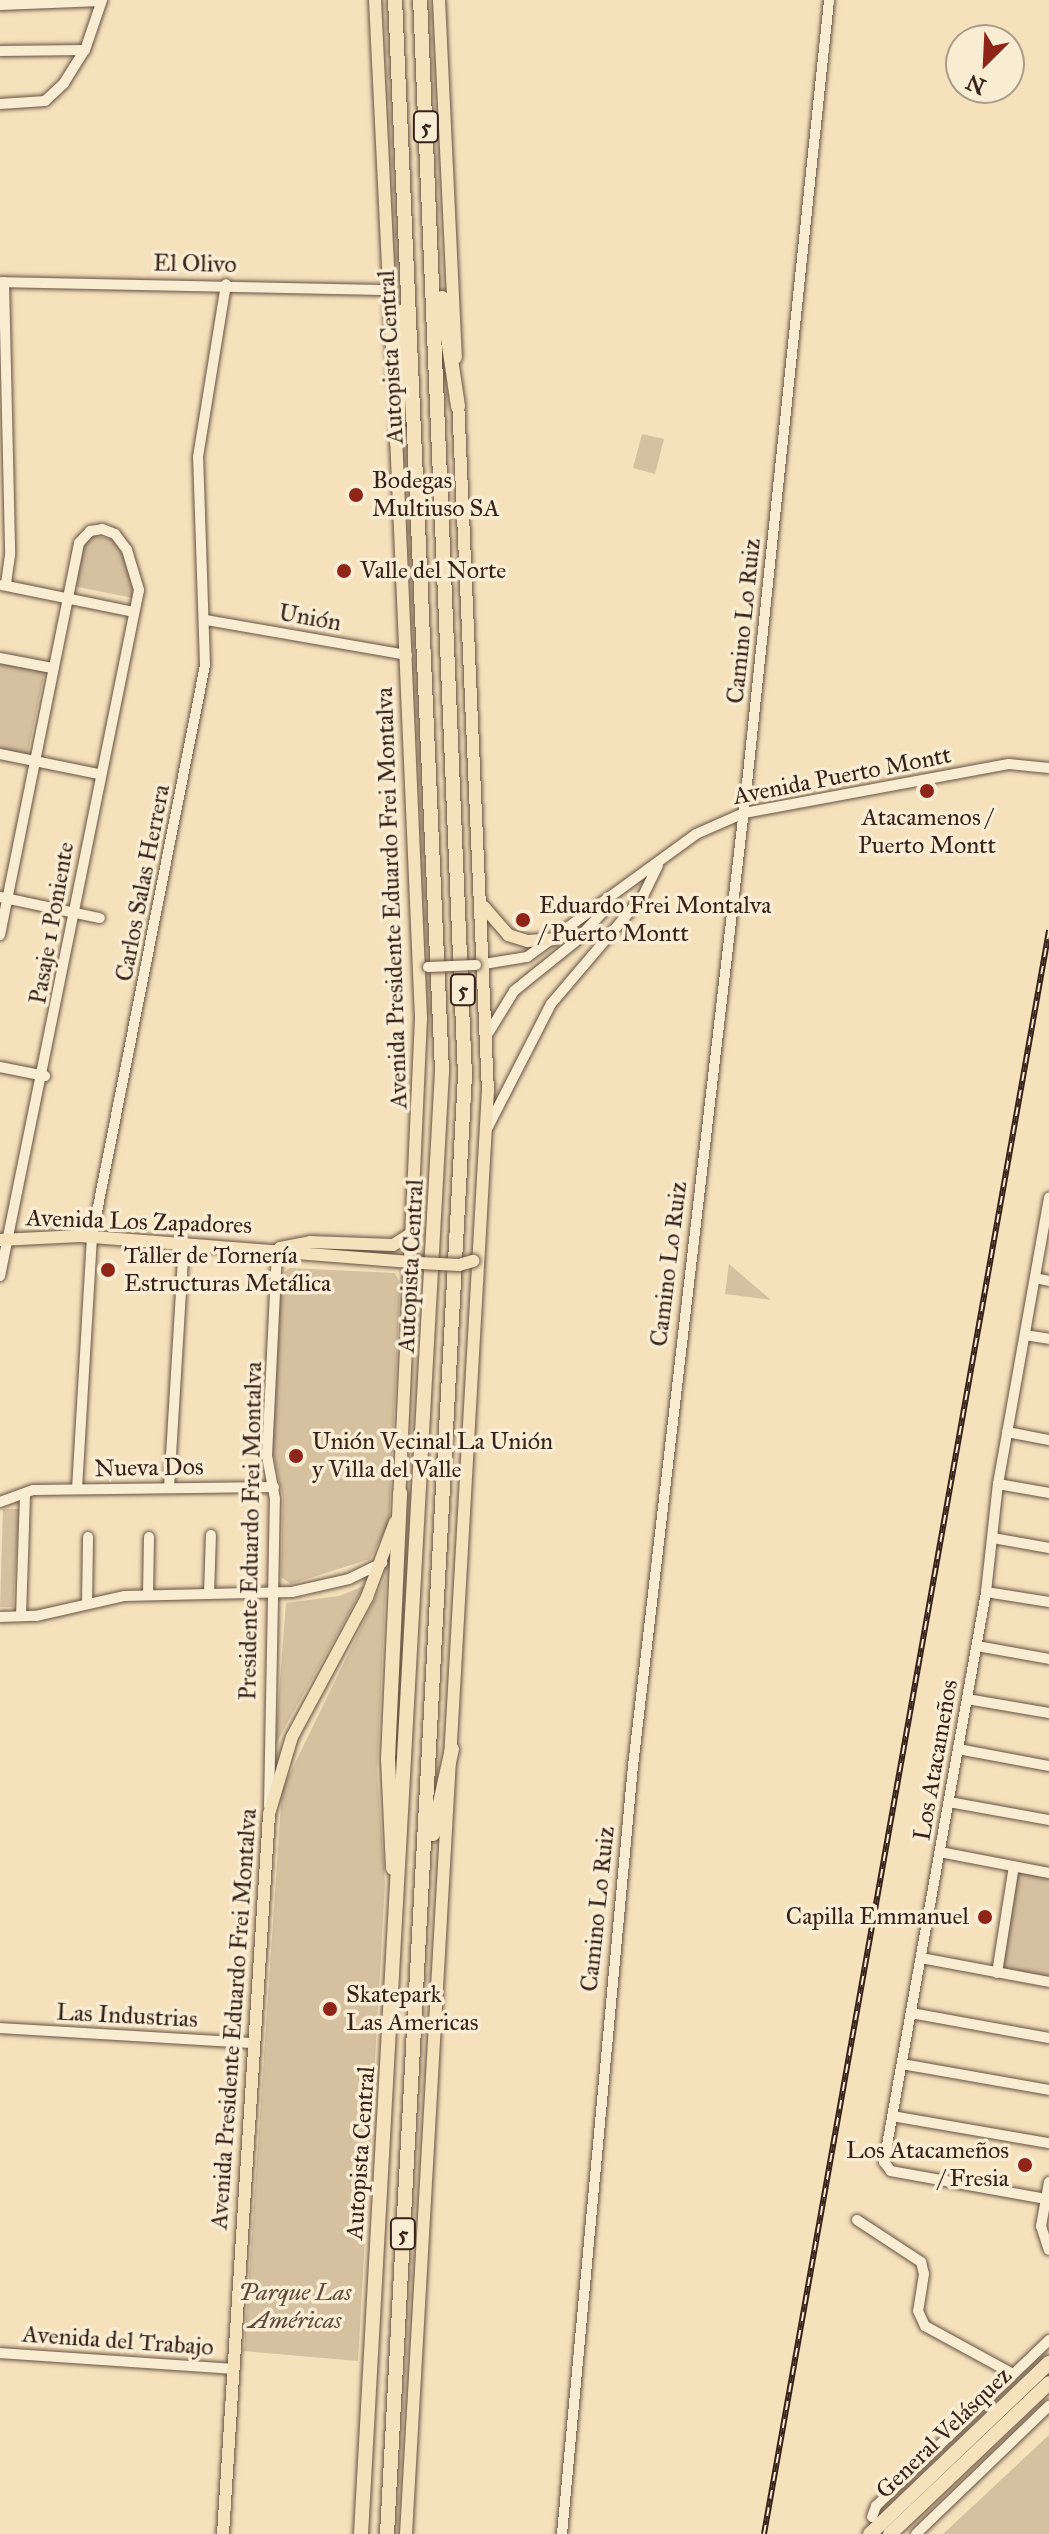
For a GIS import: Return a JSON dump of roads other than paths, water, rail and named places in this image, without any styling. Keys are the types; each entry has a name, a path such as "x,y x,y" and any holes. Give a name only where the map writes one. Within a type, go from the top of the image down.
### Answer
{"highway":[{"name":"Autopista Central","path":"361,2534 442,1071 395,0"},
{"name":"Autopista Central","path":"387,2534 465,1063 420,0"},
{"path":"397,443 407,239"},
{"path":"431,242 458,407"},
{"path":"397,1922 388,1759 400,1493"},
{"path":"423,1889 452,1749"},
{"name":"General Velásquez","path":"870,2534 1049,2363"},
{"name":"General Velásquez","path":"890,2534 1049,2383"}],"main road":[{"name":"Avenida Presidente Eduardo Frei Montalva","path":"223,2534 251,2043 269,1814 296,1727 383,1562 400,1493 416,1263 414,1232 424,968 375,0"},
{"path":"406,2534 477,1256 487,1129 489,1032 481,964 483,905 439,0"},
{"path":"483,905 508,935 535,942 554,939"},
{"name":"Avenida Los Zapadores","path":"277,1249 310,1242 393,1245 414,1232"},
{"name":"Avenida Los Zapadores","path":"4,1240 92,1237 184,1242 277,1249 324,1259 459,1265 477,1256"}],"street":[{"path":"0,104 45,101 85,50 102,0 7,3"},
{"name":"Camino Lo Ruiz","path":"562,2534 591,2178 634,1750 744,813 829,0"},
{"path":"0,51 85,50"},
{"name":"El Olivo","path":"2,282 226,284 389,290"},
{"path":"2,282 3,585 133,612"},
{"name":"Carlos Salas Herrera","path":"77,1489 92,1237 203,681 206,620 198,445 226,284"},
{"name":"Pasaje 1 Poniente","path":"0,1276 4,1240 45,1076 98,774 139,584 127,550 115,534 102,529 90,531 79,543 65,598"},
{"path":"0,935 4,898 65,598"},
{"name":"Unión","path":"206,620 407,655"},
{"path":"0,658 52,668"},
{"path":"0,754 98,774"},
{"name":"Avenida Puerto Montt","path":"424,968 527,957 618,895 696,834 744,813 1009,764 1049,768"},
{"path":"487,1129 551,1004 643,896 658,863"},
{"name":"Avenida Puerto Montt","path":"489,1032 514,991 575,942 618,895"},
{"path":"4,898 100,918"},
{"path":"0,1067 45,1076"},
{"name":"Los Atacameños","path":"1046,2199 888,2170 884,2162 977,1646 998,1484 1049,1198"},
{"path":"169,1488 184,1242"},
{"name":"Presidente Eduardo Frei Montalva","path":"269,1814 274,1487 267,1456 277,1249"},
{"path":"1035,1278 1049,1281"},
{"path":"1025,1335 1049,1339"},
{"path":"1007,1432 1049,1440"},
{"path":"998,1484 1049,1493"},
{"name":"Nueva Dos","path":"0,1502 25,1494 77,1489 274,1487"},
{"path":"21,1616 25,1494"},
{"path":"209,1594 211,1535"},
{"path":"87,1604 88,1537"},
{"path":"148,1595 149,1537"},
{"path":"993,1538 1049,1548"},
{"path":"0,1617 148,1595 273,1593 349,1579 383,1562"},
{"path":"986,1592 1049,1602"},
{"path":"977,1646 1049,1659"},
{"path":"967,1699 1049,1713"},
{"path":"958,1749 1049,1766"},
{"path":"949,1802 1049,1820"},
{"path":"940,1852 1049,1873"},
{"path":"997,1973 1014,1866"},
{"path":"921,1958 1049,1982"},
{"path":"911,2013 1049,2038"},
{"name":"Las Industrias","path":"0,2028 251,2043"},
{"path":"902,2064 1049,2090"},
{"path":"892,2116 1049,2143"},
{"path":"1048,2248 1041,2231 1049,2182"},
{"path":"857,2220 921,2262 924,2274 918,2311 925,2326 1013,2374"},
{"path":"872,2517 876,2506 1049,2340"},
{"name":"Avenida del Trabajo","path":"0,2353 233,2369"},
{"path":"916,2534 1049,2406"}],"railway":[{"path":"764,2534 1049,930"}],"place":[{"name":"Bodegas Multiuso SA","path":"356,495"},
{"name":"Valle del Norte","path":"344,571"},
{"name":"Atacamenos / Puerto Montt","path":"927,791"},
{"name":"Eduardo Frei Montalva / Puerto Montt","path":"523,920"},
{"name":"Taller de Tornería Estructuras Metálica","path":"108,1270"},
{"name":"Unión Vecinal La Unión y Villa del Valle","path":"296,1456"},
{"name":"Capilla Emmanuel","path":"985,1917"},
{"name":"Skatepark Las Americas","path":"330,2009"},
{"name":"Los Atacameños / Fresia","path":"1025,2165"}],"park label":[{"name":"Parque Las Américas","path":"295,2307"}]}
